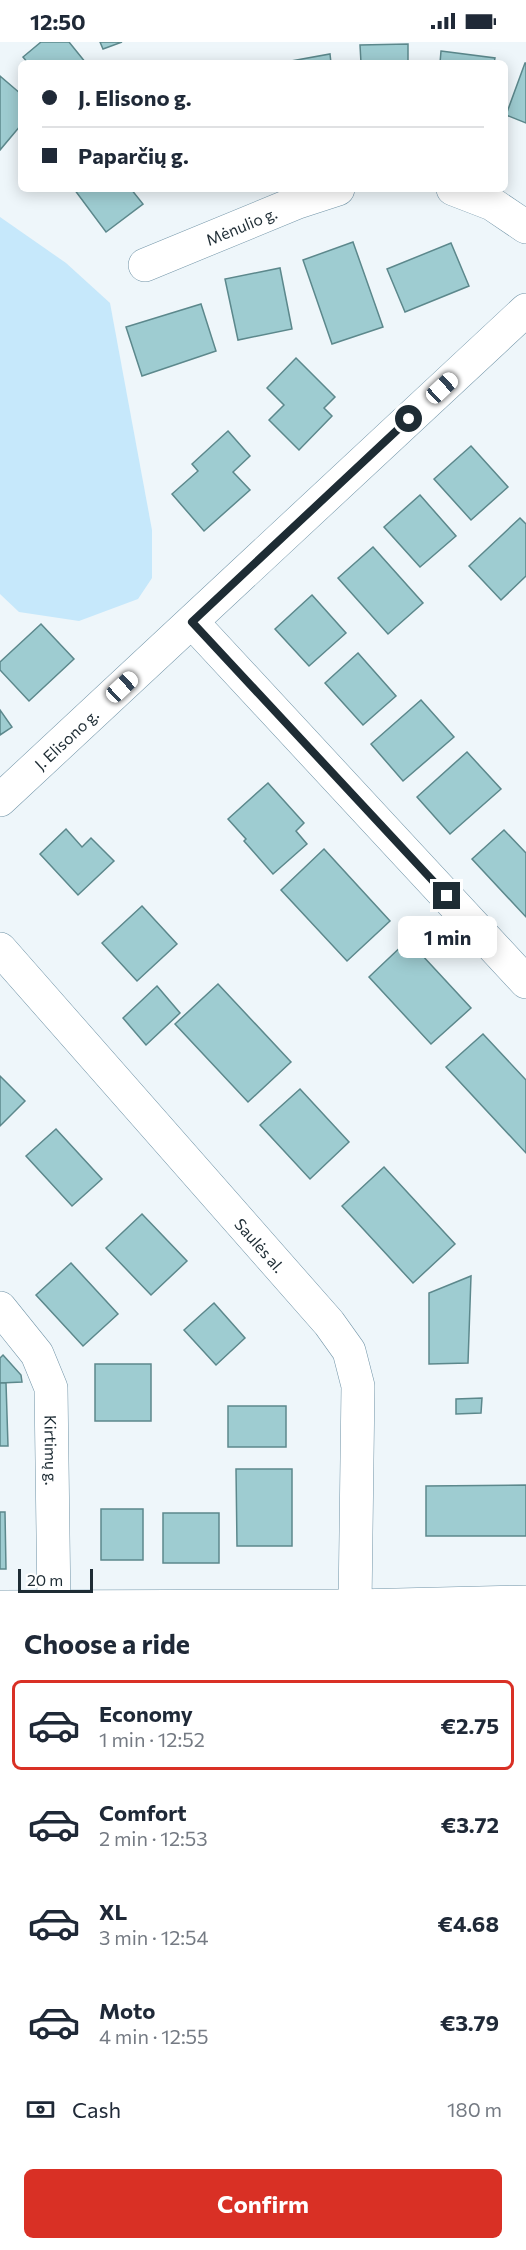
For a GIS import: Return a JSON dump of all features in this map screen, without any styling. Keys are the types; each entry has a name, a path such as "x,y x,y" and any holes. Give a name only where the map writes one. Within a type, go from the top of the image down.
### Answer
{"street":[{"name":"Mėnulio g.","path":"145,265 298,202 329,192"},
{"path":"464,192 492,204 526,227"},
{"name":"J. Elisono g.","path":"0,800 526,310"},
{"path":"192,622 526,982"},
{"name":"Saulės al.","path":"0,949 329,1323 349,1351 358,1386 355,1606"},
{"name":"Kirtimų g.","path":"0,1308 38,1354 51,1388 54,1607"},
{"path":"0,1607 355,1606 526,1602"}],"shaded area":[{"path":"0,217 66,263 110,303 152,530 152,578 138,599 79,621 19,612 0,594"}],"building":[{"path":"41,42 69,42 84,60 26,60 23,57"},
{"path":"100,42 122,42 103,49"},
{"path":"408,44 408,60 361,60 360,45"},
{"path":"441,51 495,58 495,60 440,60"},
{"path":"330,54 331,60 297,60"},
{"path":"526,63 526,123 508,116 508,110"},
{"path":"0,76 18,91 18,129 0,150"},
{"path":"76,192 133,192 143,204 106,232"},
{"path":"353,242 383,327 332,344 303,260"},
{"path":"451,243 469,286 405,312 387,269"},
{"path":"280,268 292,329 238,340 225,279"},
{"path":"201,304 216,351 142,376 126,327"},
{"path":"296,358 335,397 324,408 332,416 299,450 269,420 284,405 267,388"},
{"path":"228,431 250,456 233,472 250,490 204,531 172,494 198,471 192,464"},
{"path":"471,446 508,487 471,520 434,479"},
{"path":"420,495 456,536 420,567 384,527"},
{"path":"520,518 526,524 526,576 501,600 469,566"},
{"path":"373,547 423,603 388,634 338,578"},
{"path":"312,595 346,633 309,666 275,629"},
{"path":"41,624 74,659 29,701 0,670 0,662"},
{"path":"358,653 396,696 363,725 325,683"},
{"path":"421,700 454,737 403,781 371,744"},
{"path":"0,710 12,727 0,735"},
{"path":"467,752 501,789 450,834 417,797"},
{"path":"268,783 304,823 296,831 307,844 273,874 228,819"},
{"path":"66,829 82,847 91,838 114,861 78,895 40,854"},
{"path":"504,830 526,853 526,917 472,859"},
{"path":"324,849 390,921 347,961 281,890"},
{"path":"142,906 177,944 137,981 102,943"},
{"path":"408,940 471,1008 431,1044 369,977"},
{"path":"218,984 291,1062 248,1102 175,1024"},
{"path":"157,986 180,1013 146,1045 123,1018"},
{"path":"483,1034 526,1080 526,1153 446,1067"},
{"path":"0,1076 25,1101 0,1126"},
{"path":"300,1089 349,1142 310,1179 260,1125"},
{"path":"56,1129 102,1179 72,1206 26,1156"},
{"path":"384,1167 455,1244 413,1283 342,1206"},
{"path":"142,1214 187,1261 151,1295 106,1248"},
{"path":"71,1263 118,1314 83,1346 36,1295"},
{"path":"471,1276 468,1363 429,1364 429,1293"},
{"path":"214,1303 245,1338 216,1365 184,1330"},
{"path":"3,1355 21,1375 22,1382 0,1383 0,1358"},
{"path":"95,1364 151,1364 151,1421 95,1421"},
{"path":"0,1383 6,1383 8,1446 0,1446"},
{"path":"482,1398 481,1413 456,1414 456,1399"},
{"path":"228,1406 286,1406 286,1447 228,1447"},
{"path":"236,1469 292,1469 292,1546 237,1546"},
{"path":"526,1485 526,1536 426,1536 426,1486"},
{"path":"101,1509 143,1509 143,1560 101,1560"},
{"path":"0,1512 5,1512 6,1569 0,1569"},
{"path":"163,1513 219,1513 219,1563 163,1563"}],"route":[{"path":"409,419 192,622 447,896"}]}
